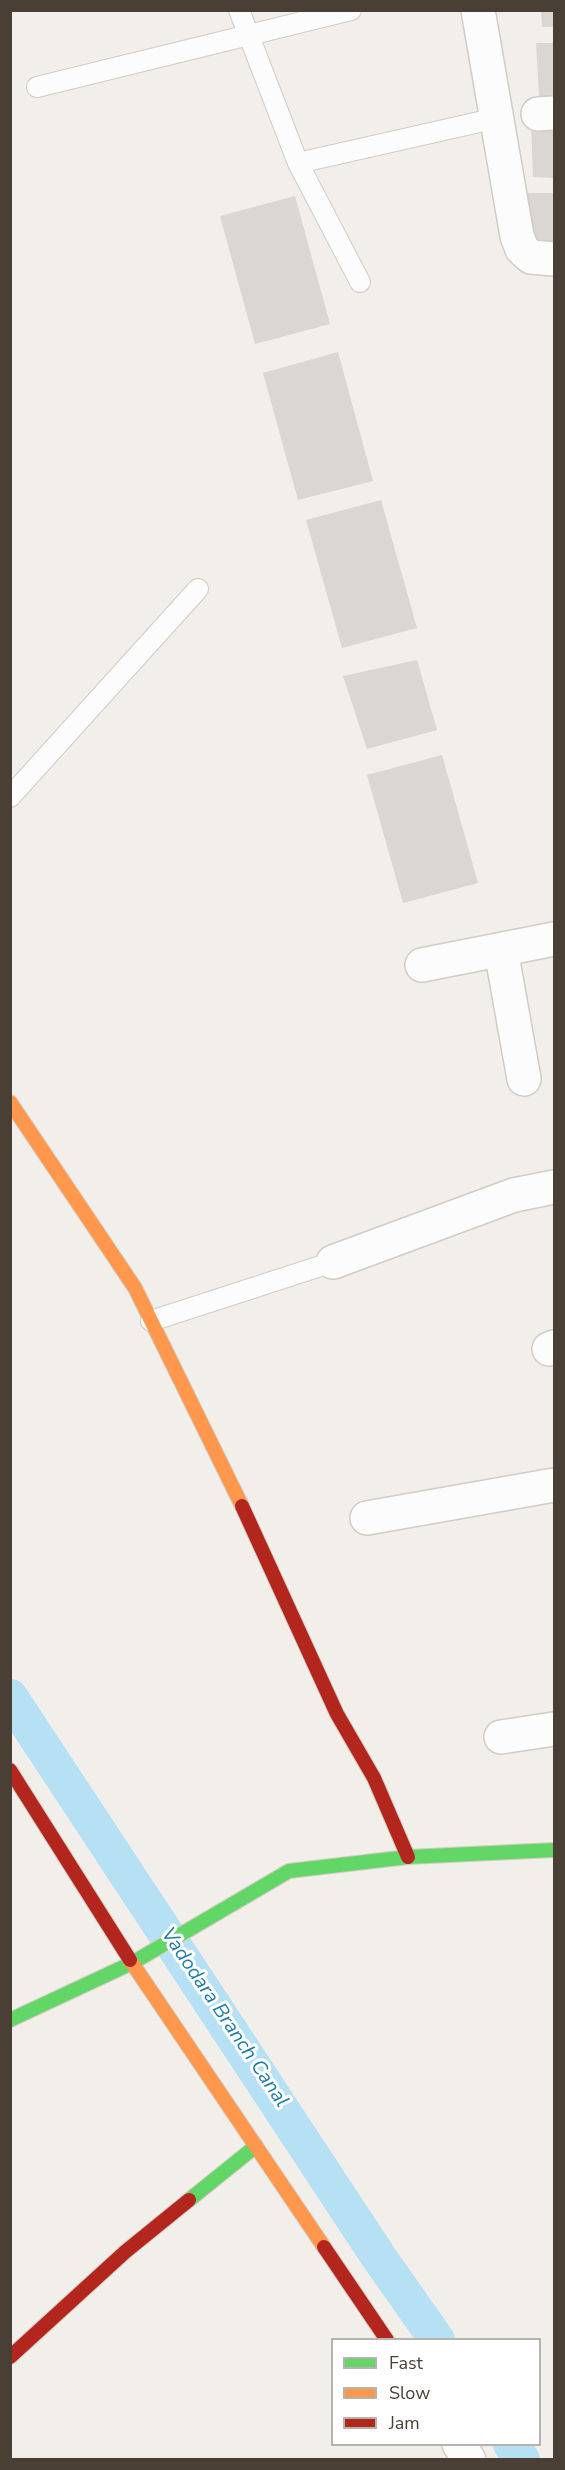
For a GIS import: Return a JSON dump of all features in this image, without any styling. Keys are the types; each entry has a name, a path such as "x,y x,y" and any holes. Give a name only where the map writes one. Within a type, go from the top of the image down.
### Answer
{"street":[{"path":"478,10 517,236 522,249 531,257 555,260"},
{"path":"422,965 555,939"},
{"path":"501,950 524,1079"},
{"path":"10,1102 135,1288 271,1565 337,1714 374,1778 408,1857"},
{"path":"333,1262 514,1195 555,1187"},
{"path":"367,1518 555,1485"},
{"path":"501,1737 555,1729"},
{"path":"10,1770 132,1964 386,2338"},
{"path":"10,2020 132,1964 289,1871 408,1857 555,1850"},
{"path":"10,2357 125,2252 256,2146"},
{"path":"460,2446 469,2460"}],"lane":[{"path":"239,10 298,164 360,282"},
{"path":"37,87 351,10"},
{"path":"298,164 497,118"},
{"path":"10,797 198,588"},
{"path":"151,1321 333,1262"}],"building":[{"path":"541,10 554,10 554,27 542,27"},
{"path":"536,43 554,43 554,97 539,96"},
{"path":"554,123 554,178 533,177 531,124"},
{"path":"527,193 554,193 554,247 530,246"},
{"path":"295,196 330,324 255,344 220,216"},
{"path":"338,352 373,481 298,500 263,373"},
{"path":"381,500 417,628 342,648 306,520"},
{"path":"417,660 437,730 367,749 343,676"},
{"path":"442,755 478,883 403,903 367,775"}],"waterway":[{"name":"Vadodara Branch Canal","path":"10,1697 378,2256 436,2338"},
{"name":"Vadodara Branch Canal","path":"512,2446 522,2460"}],"traffic: fast":[{"path":"10,2020 132,1963 289,1871 408,1857 554,1850"},
{"path":"189,2200 256,2146"}],"traffic: slow":[{"path":"10,1102 135,1288 242,1506"},
{"path":"130,1960 324,2247"}],"traffic: jam":[{"path":"242,1506 337,1714 374,1778 408,1857"},
{"path":"10,1770 130,1960"},
{"path":"10,2357 125,2252 189,2200"},
{"path":"324,2247 386,2338"}]}
